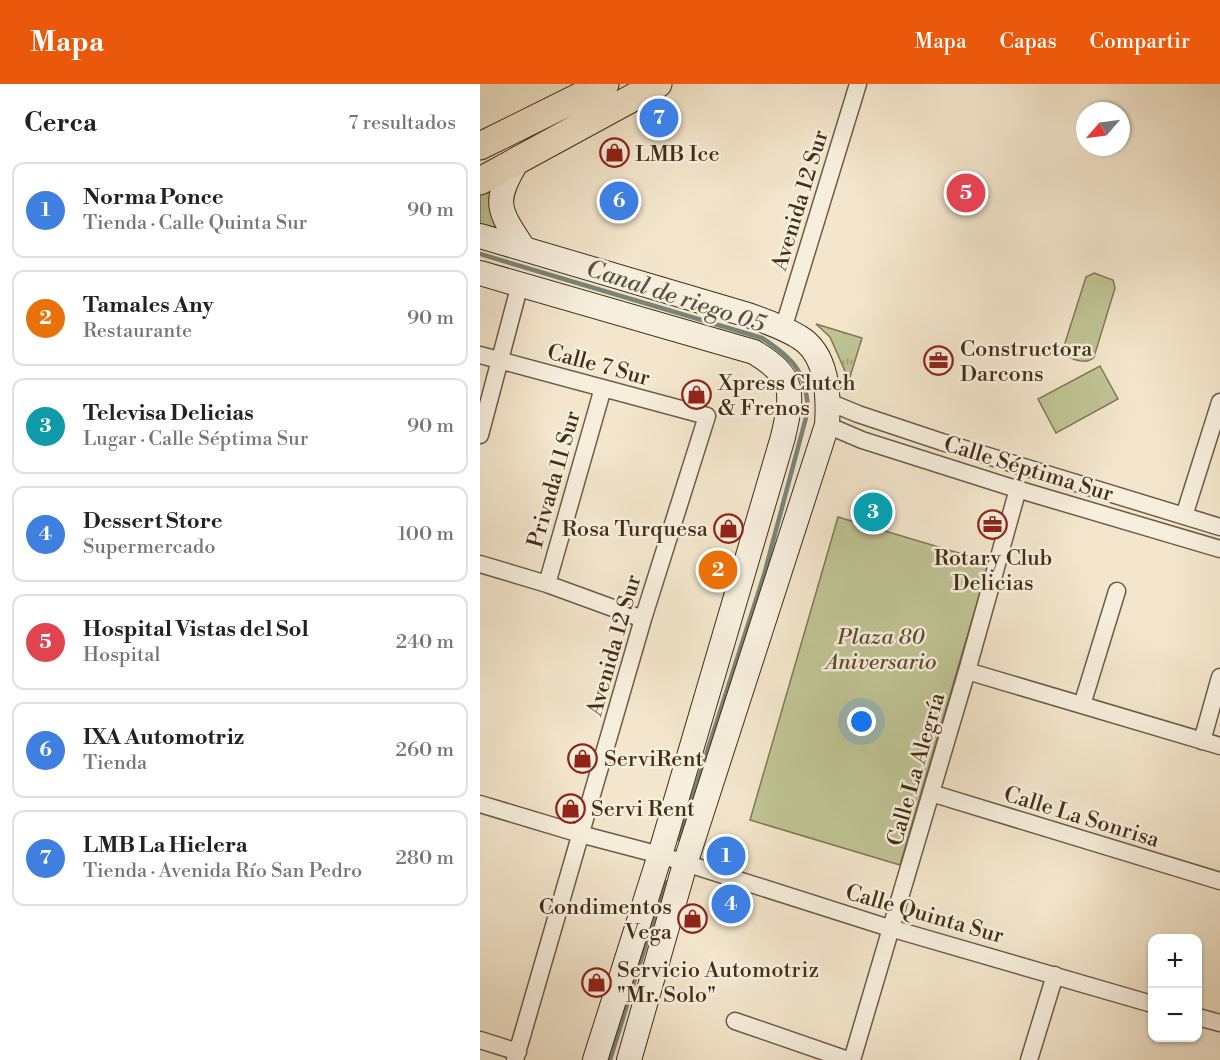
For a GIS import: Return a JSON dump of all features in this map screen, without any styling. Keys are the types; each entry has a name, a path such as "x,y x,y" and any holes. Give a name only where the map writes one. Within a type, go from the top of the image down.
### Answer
{"main road":[{"path":"480,146 605,84"},
{"path":"480,181 658,84"},
{"path":"519,158 504,184 500,199 502,212 509,227 524,249"},
{"path":"480,236 748,315 783,328 801,338 814,351 824,373 828,413 685,864 629,1060"},
{"path":"480,273 754,352 772,363 782,374 789,388 791,402 783,437 660,855 595,1060"}],"street":[{"name":"Avenida 12 Sur","path":"783,328 858,84"},
{"path":"480,435 520,284"},
{"name":"Calle 7 Sur","path":"480,355 707,416"},
{"name":"Privada 11 Sur","path":"547,584 603,388"},
{"path":"1184,516 1220,402"},
{"name":"Calle Séptima Sur","path":"828,413 862,440 1220,549"},
{"name":"Calle Séptima Sur","path":"828,413 858,414 1220,526"},
{"name":"Avenida 12 Sur","path":"516,1056 643,619 707,416"},
{"name":"Calle La Alegría","path":"850,1060 892,928 1018,489"},
{"path":"480,564 547,584 643,619"},
{"path":"1082,705 1117,591"},
{"path":"967,671 1220,746"},
{"path":"1202,741 1220,676"},
{"name":"Calle La Sonrisa","path":"931,793 1220,881"},
{"name":"Calle Quinta Sur","path":"480,804 660,855 892,928 1148,1003"},
{"path":"1029,1060 1055,975"},
{"path":"1202,1018 1220,1023"},
{"path":"735,1021 850,1060"},
{"path":"480,1040 516,1056"}],"green space":[{"path":"495,183 501,228 480,225 480,192"},
{"path":"1094,273 1113,280 1115,288 1094,357 1088,361 1080,361 1066,355 1064,346 1086,277"},
{"path":"816,324 862,338 849,380 830,337"},
{"path":"1100,366 1118,399 1056,433 1038,399"},
{"name":"Plaza 80 Aniversario","path":"838,517 989,562 900,865 750,820"}],"waterway":[{"name":"Canal de riego 05","path":"480,254 762,338 790,360 801,376 808,410 764,575 679,839"},
{"path":"610,1060 665,882"}],"place":[{"name":"LMB La Hielera","path":"659,118"},
{"name":"LMB Ice","path":"614,153"},
{"name":"Hospital Vistas del Sol","path":"966,193"},
{"name":"IXA Automotriz","path":"619,201"},
{"name":"Constructora Darcons","path":"939,361"},
{"name":"Xpress Clutch & Frenos","path":"697,395"},
{"name":"Televisa Delicias","path":"873,512"},
{"name":"Rotary Club Delicias","path":"993,525"},
{"name":"Rosa Turquesa","path":"729,528"},
{"name":"Tamales Any","path":"718,570"},
{"name":"ServiRent","path":"583,758"},
{"name":"Servi Rent","path":"570,808"},
{"name":"Norma Ponce","path":"726,856"},
{"name":"Dessert Store","path":"731,904"},
{"name":"Condimentos Vega","path":"693,919"},
{"name":"Servicio Automotriz \"Mr. Solo\"","path":"596,982"}]}
